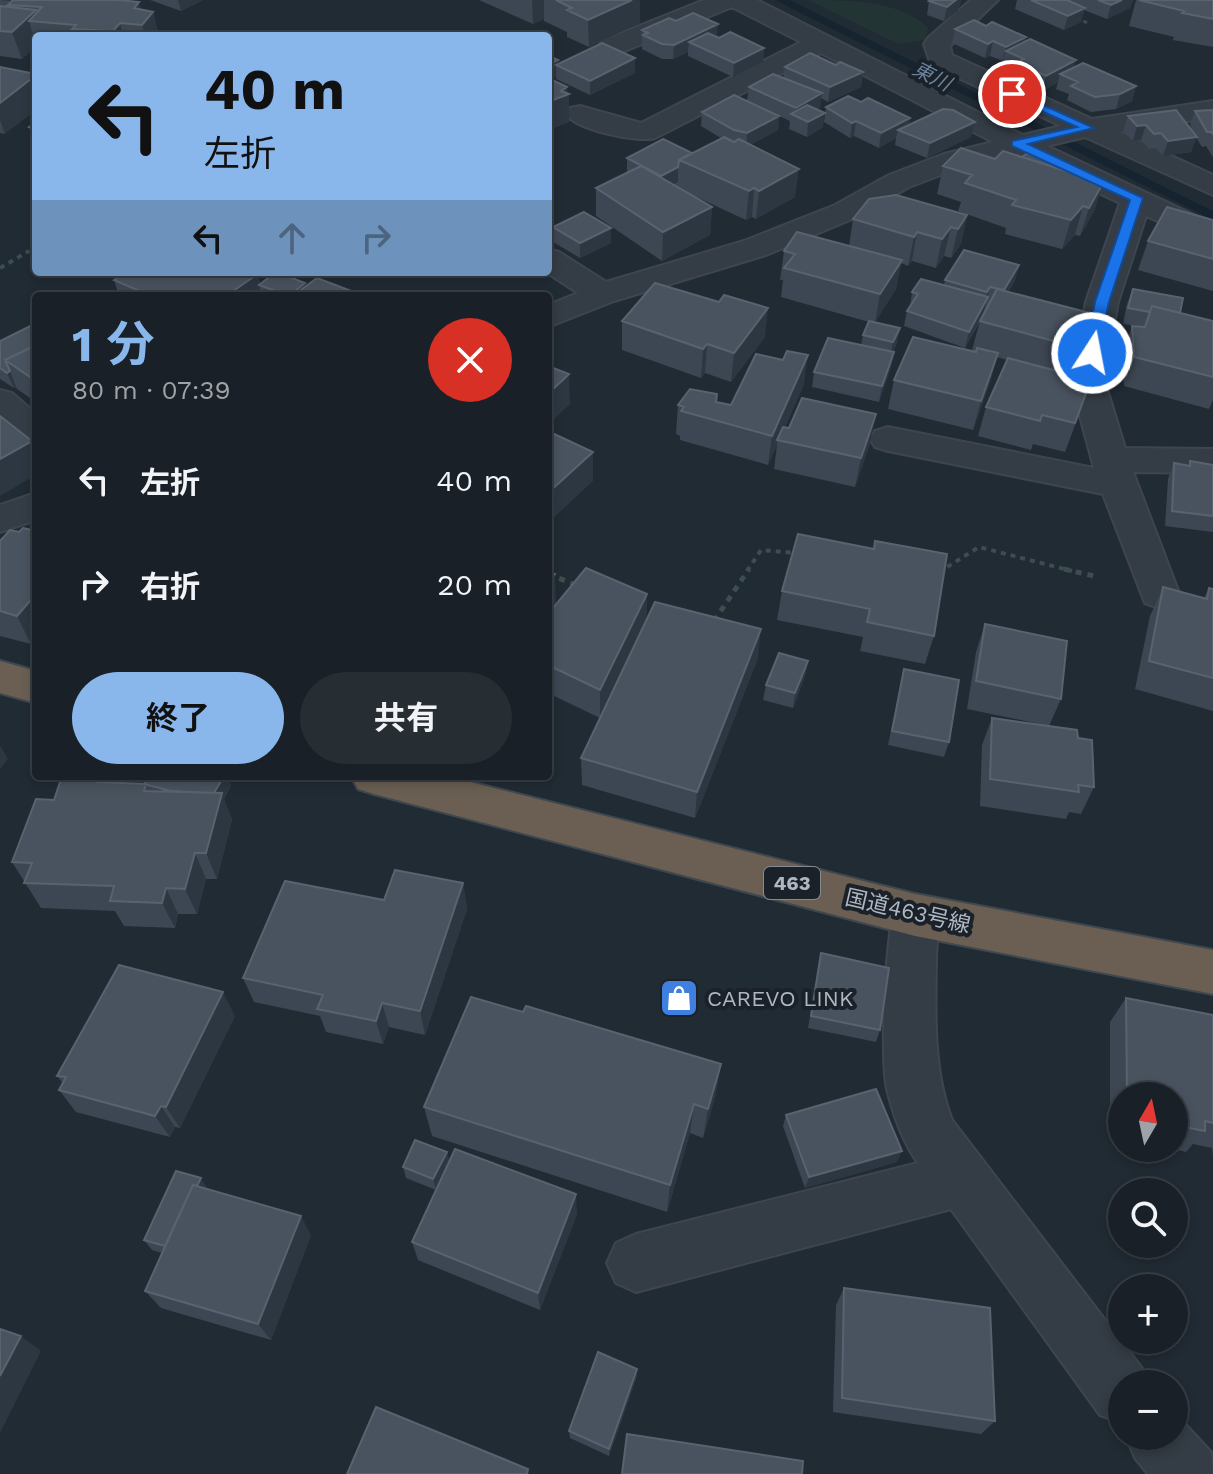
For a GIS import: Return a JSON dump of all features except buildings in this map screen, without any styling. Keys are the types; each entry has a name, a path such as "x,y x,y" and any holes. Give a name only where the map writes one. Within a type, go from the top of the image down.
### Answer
{"highway":[{"path":"0,677 32,686"},
{"name":"国道463号線","path":"390,780 915,915 1213,972"}],"street":[{"path":"611,47 726,0"},
{"path":"738,0 1017,143 1213,236"},
{"path":"986,0 943,35 937,44 940,59 1213,186"},
{"path":"580,114 598,122 645,132 822,42"},
{"path":"552,315 602,294 755,248 846,211 899,181 954,160 1088,128 1213,109"},
{"path":"1137,198 1102,302 1087,379 1115,472 1159,593"},
{"path":"552,262 602,294"},
{"path":"0,401 32,430"},
{"path":"888,439 1115,472 1213,461"},
{"path":"0,519 32,507"},
{"path":"915,915 911,960 913,1087 931,1136 1108,1374"},
{"path":"636,1263 961,1179"},
{"path":"1169,1450 1189,1474"}],"path":[{"path":"1076,18 1090,24"},
{"path":"0,268 32,249"},
{"path":"929,567 944,569 979,547 1159,593"},
{"path":"712,625 761,550 807,554"},
{"path":"552,576 590,591"}],"shaded area":[{"path":"808,0 856,1 902,11 928,27 925,40 898,44"}],"waterway":[{"name":"東川","path":"781,0 1213,216"}],"place":[{"name":"CAREVO LINK","path":"679,998"}],"route":[{"path":"1012,94 1088,128 1017,143 1137,198 1102,302 1092,353"}]}
